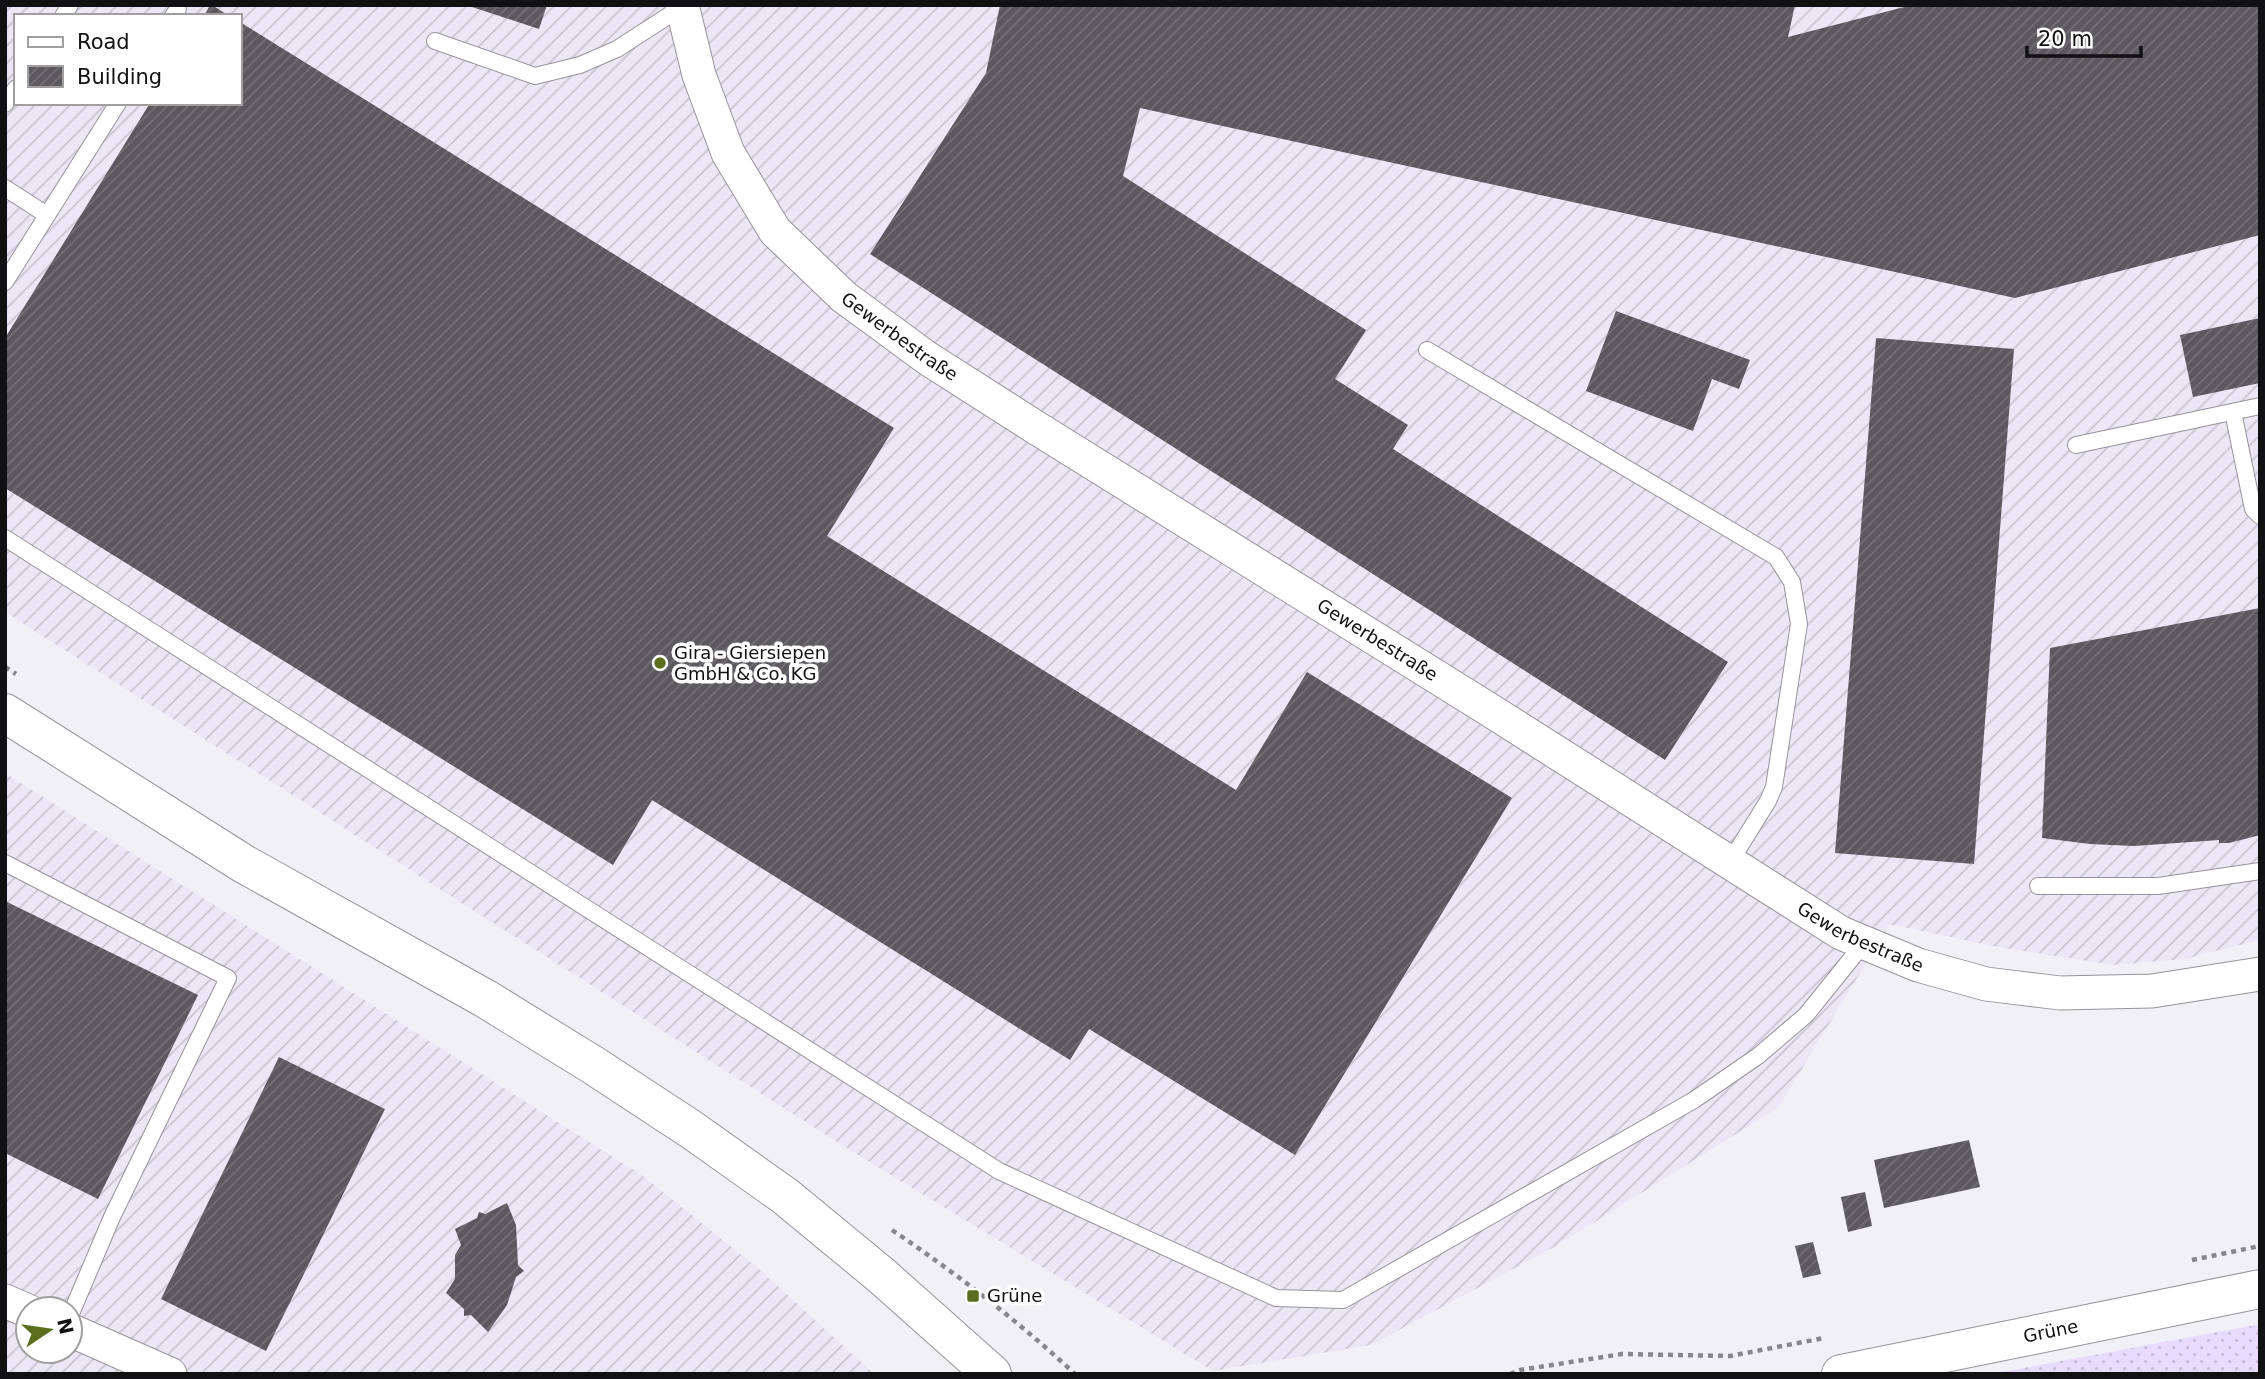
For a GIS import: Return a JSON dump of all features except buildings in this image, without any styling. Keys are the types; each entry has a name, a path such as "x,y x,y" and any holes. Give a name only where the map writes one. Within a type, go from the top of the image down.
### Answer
{"main road":[{"path":"5,713 244,864 485,999 692,1130 785,1196 992,1374"},
{"name":"Grüne","path":"1841,1374 2260,1289"}],"street":[{"name":"Gewerbestraße","path":"682,6 699,75 728,153 775,232 845,297 927,358 1024,421 1485,707 1841,933 1918,965 1986,984 2060,993 2152,991 2260,974"},
{"path":"84,1336 170,1374"}],"lane":[{"path":"435,41 535,76 580,65 617,49 682,6"},
{"path":"5,282 117,105"},
{"path":"5,188 47,215"},
{"path":"1427,350 1776,557 1792,582 1799,624 1774,787 1768,802 1730,862"},
{"path":"2076,445 2260,406"},
{"path":"2233,412 2253,509 2260,516"},
{"path":"5,538 999,1171 1276,1298 1343,1300 1694,1100 1758,1056 1806,1015 1864,943"},
{"path":"5,863 228,978 111,1217 79,1295"},
{"path":"2038,886 2158,886 2260,871"}],"path":[{"path":"2179,1262 2260,1245"},
{"path":"1510,1374 1622,1354 1730,1356 1831,1336"}],"shaded area":[{"path":"5,5 2260,5 2260,940 2184,959 2114,965 1992,946 1890,924 1778,1108 1556,1246 1371,1345 1213,1371 845,1147 5,612"},
{"path":"5,773 643,1176 759,1269 874,1374 5,1374"},
{"path":"2260,1324 2260,1374 1991,1374"}],"place":[{"name":"Gira - Giersiepen GmbH & Co. KG","path":"660,663"},
{"name":"Grüne","path":"973,1296"}]}
